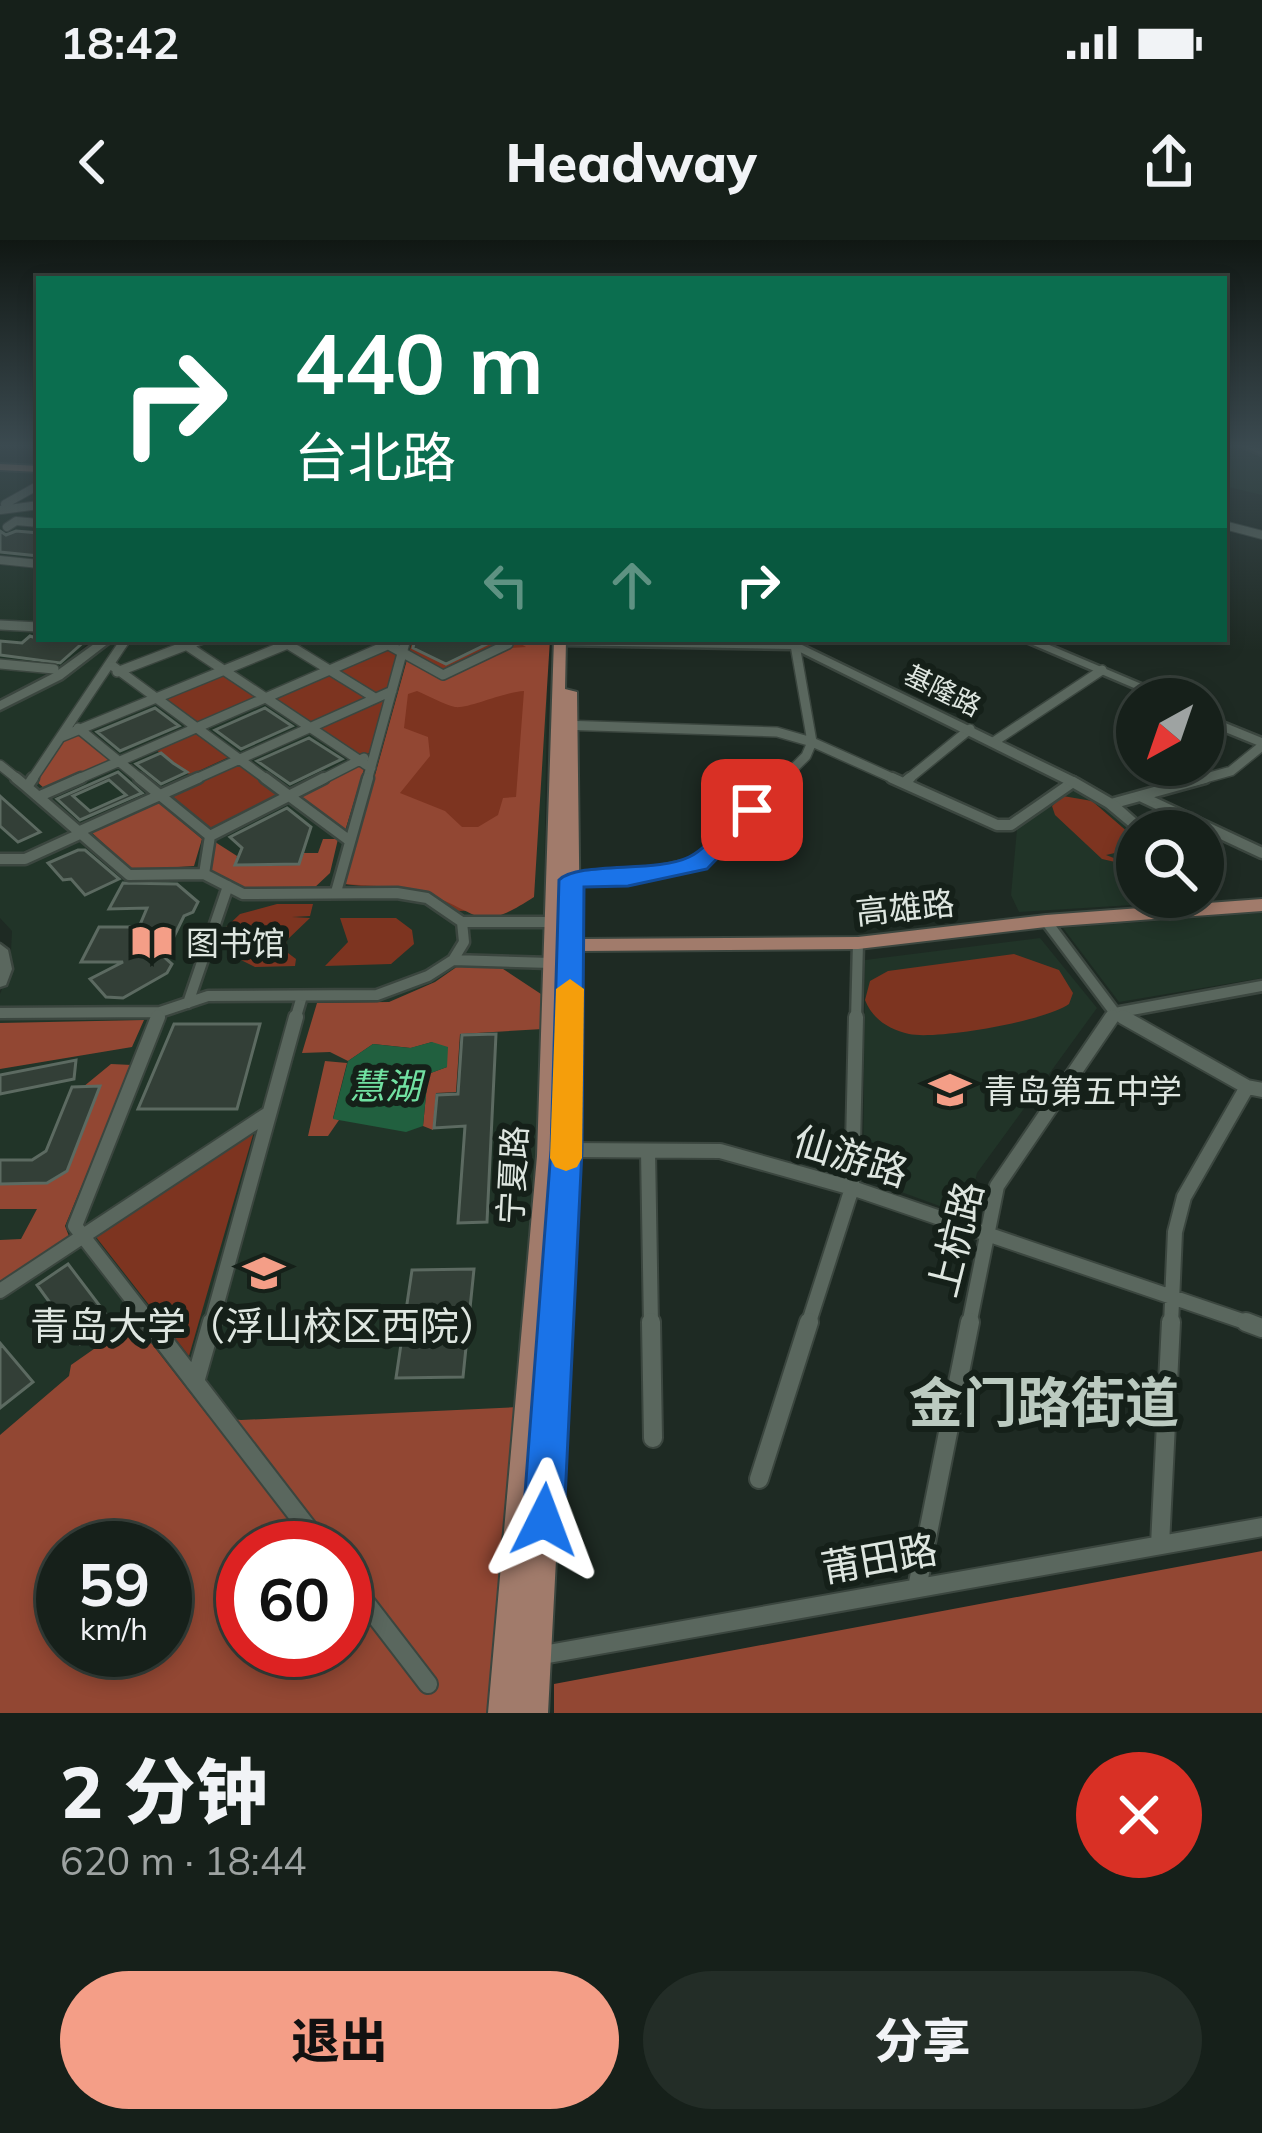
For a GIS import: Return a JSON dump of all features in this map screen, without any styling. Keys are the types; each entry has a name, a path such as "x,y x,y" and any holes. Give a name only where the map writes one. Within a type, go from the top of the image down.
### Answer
{"main road":[{"name":"宁夏路","path":"533,1713 557,1151 553,880 565,642"},
{"name":"宁夏路","path":"557,944 572,880 563,725"},
{"name":"高雄路","path":"1224,904 1262,905"},
{"name":"高雄路","path":"557,944 858,943 1116,913"},
{"name":"宁夏路","path":"503,1713 557,1151"}],"street":[{"path":"3,514 0,517 10,525 36,523"},
{"path":"1227,527 1262,535"},
{"path":"0,560 36,564"},
{"path":"0,625 36,627"},
{"path":"0,636 13,626"},
{"path":"0,706 58,676 104,642"},
{"path":"115,668 126,642"},
{"path":"75,725 99,679 182,642 365,764"},
{"path":"27,787 60,737 75,725 156,698 283,642 375,698"},
{"path":"40,796 384,642 403,643 443,675 508,644"},
{"name":"基隆路","path":"680,642 795,643 995,741 1118,810"},
{"path":"1024,642 1116,678"},
{"path":"210,836 365,764 375,753 403,643"},
{"path":"553,880 628,878 698,863 806,756 812,742 795,643"},
{"path":"0,664 54,669"},
{"path":"115,668 350,841"},
{"path":"1099,672 1116,680"},
{"path":"995,741 1099,672"},
{"path":"0,859 26,859 392,691"},
{"path":"1111,804 1231,772 1262,739 1224,724"},
{"path":"75,725 210,836"},
{"path":"563,725 777,732 812,742 997,825 1011,825 1073,782"},
{"path":"904,783 970,730"},
{"path":"337,892 365,764"},
{"path":"0,765 129,875 204,874 243,893 427,898 462,922 557,944"},
{"path":"1140,796 1262,853"},
{"path":"204,874 210,836"},
{"path":"188,1003 228,886"},
{"path":"1046,921 1115,1013 1254,1088 1184,1198 1175,1232 1160,1545"},
{"path":"453,960 464,942 462,922"},
{"path":"759,1479 852,1188 858,943"},
{"path":"0,1013 160,1012 208,996 377,995 453,960 557,944"},
{"path":"0,950 4,969 0,981"},
{"path":"1115,1013 1262,986"},
{"path":"195,1382 302,996"},
{"path":"160,1012 75,1226 302,1521"},
{"name":"上杭路","path":"917,1588 997,1186 1115,1013"},
{"path":"0,1291 269,1113"},
{"path":"649,1150 653,1438"},
{"name":"仙游路","path":"557,1151 720,1150 852,1188 1262,1328"},
{"name":"莆田路","path":"508,1656 535,1657 1262,1527"},
{"path":"372,1611 428,1684"}],"shaded area":[{"path":"0,514 36,514 36,642 90,642 66,663 0,700"},
{"name":"青岛大学（浮山校区西院）","path":"114,642 548,642 540,1140 498,1713 192,1676 192,1521 36,1521 36,1656 0,1652 0,994 10,969 12,931 0,918 0,709 65,677"},
{"path":"401,642 388,690 310,725 268,697"},
{"path":"412,642 533,642 514,909 457,911 432,895 345,884"},
{"path":"518,642 550,642 534,897 490,918 420,892 345,884 407,660 442,678 511,648 526,647","holes":["417,691 450,706 524,691 516,797 503,798 498,815 478,827 462,827 445,811 400,793 430,756 428,737 404,728 408,694"]},
{"path":"222,673 259,698 198,724 162,697"},
{"path":"387,695 371,752 360,757 316,727"},
{"path":"79,732 112,761 45,789 35,780 63,738"},
{"path":"194,733 229,757 190,775 156,750"},
{"path":"237,762 284,796 212,831 166,795"},
{"path":"358,765 364,769 345,831 297,795"},
{"path":"1064,790 1078,790 1108,806 1116,814 1116,906 1019,912 1011,895 1017,829"},
{"path":"1063,796 1092,801 1116,822 1116,853 1106,855 1116,862 1102,859 1055,815 1052,806"},
{"path":"156,800 202,839 194,866 132,870 89,830"},
{"path":"323,839 338,839 330,873 312,890 244,892 207,873 212,840 237,856 235,866 299,865 304,853 318,853"},
{"path":"277,904 313,904 310,916 292,917 310,918 286,941 295,966 255,967 237,958 233,945 244,930 234,936 218,935 240,914"},
{"path":"1262,913 1262,978 1119,1002 1063,928 1224,918"},
{"path":"340,918 396,918 412,930 414,944 391,964 325,966 348,942"},
{"name":"青岛第五中学","path":"1040,938 1097,1008 977,1173 967,1216 863,1178 865,960"},
{"path":"1014,954 1059,970 1073,993 1069,1004 1016,1023 923,1035 889,1026 872,1013 865,1000 870,981 888,971"},
{"path":"497,965 544,996 543,1029 460,1034 456,1092 436,1093 433,1130 423,1126 428,1074 447,1067 432,1042 411,1048 373,1044 348,1061 330,1052 302,1053 317,1003 389,1002 458,966"},
{"path":"144,1020 132,1047 0,1069 0,1023"},
{"path":"325,1061 347,1063 333,1118 339,1120 328,1136 308,1136"},
{"path":"111,1064 132,1065 65,1226 70,1239 0,1284 0,1240 21,1239 37,1209 0,1209 0,1184 47,1183 67,1170 100,1087 83,1087"},
{"path":"255,1128 189,1356 96,1237"},
{"path":"134,1321 208,1416 241,1420 518,1407 498,1713 0,1713 0,1435 69,1376 71,1365"},
{"path":"1262,1551 1262,1713 554,1713 554,1684"}],"water":[{"name":"慧湖","path":"432,1042 448,1047 447,1067 428,1074 423,1126 406,1132 333,1119 348,1061 373,1044 410,1048"}],"building":[{"path":"0,531 6,535 36,533 36,556 0,552"},
{"path":"30,636 36,642 84,642 60,663 0,655 0,641 22,643"},
{"path":"414,642 491,642 446,664 413,648"},
{"path":"155,708 179,726 120,751 97,732"},
{"path":"265,708 292,726 241,749 215,730"},
{"path":"309,738 342,759 290,784 257,761"},
{"path":"161,753 187,772 161,784 136,764"},
{"path":"118,772 142,793 80,820 57,799","holes":["109,780 126,795 90,811 73,796"]},
{"path":"0,796 40,832 18,842 0,826"},
{"path":"287,808 311,827 299,864 235,865 242,848 230,837"},
{"path":"85,850 119,879 85,895 71,879 63,880 48,863"},
{"name":"图书馆","path":"123,883 177,884 198,902 184,916 164,957 172,964 167,973 123,998 106,997 90,979 123,962 81,962 99,927 139,927 147,908 109,909"},
{"path":"174,1024 260,1024 237,1109 138,1109"},
{"path":"496,1034 487,1222 458,1223 465,1126 434,1128 437,1095 458,1094 462,1035"},
{"path":"76,1060 74,1079 0,1094 0,1075"},
{"path":"100,1086 67,1171 47,1183 0,1184 0,1160 32,1160 46,1151 72,1087"},
{"path":"68,1264 112,1322 80,1344 37,1285"},
{"path":"474,1269 463,1377 396,1378 412,1270"},
{"path":"0,1343 33,1382 0,1408"}],"slow traffic":[{"path":"566,1158 570,989"}],"place":[{"name":"图书馆","path":"152,942"},
{"name":"青岛第五中学","path":"950,1090"},
{"name":"青岛大学（浮山校区西院）","path":"264,1273"}],"district":[{"name":"金门路街道","path":"1044,1402"}],"route":[{"path":"544,1520 566,1150 572,880 628,878 698,863 752,810"}]}
